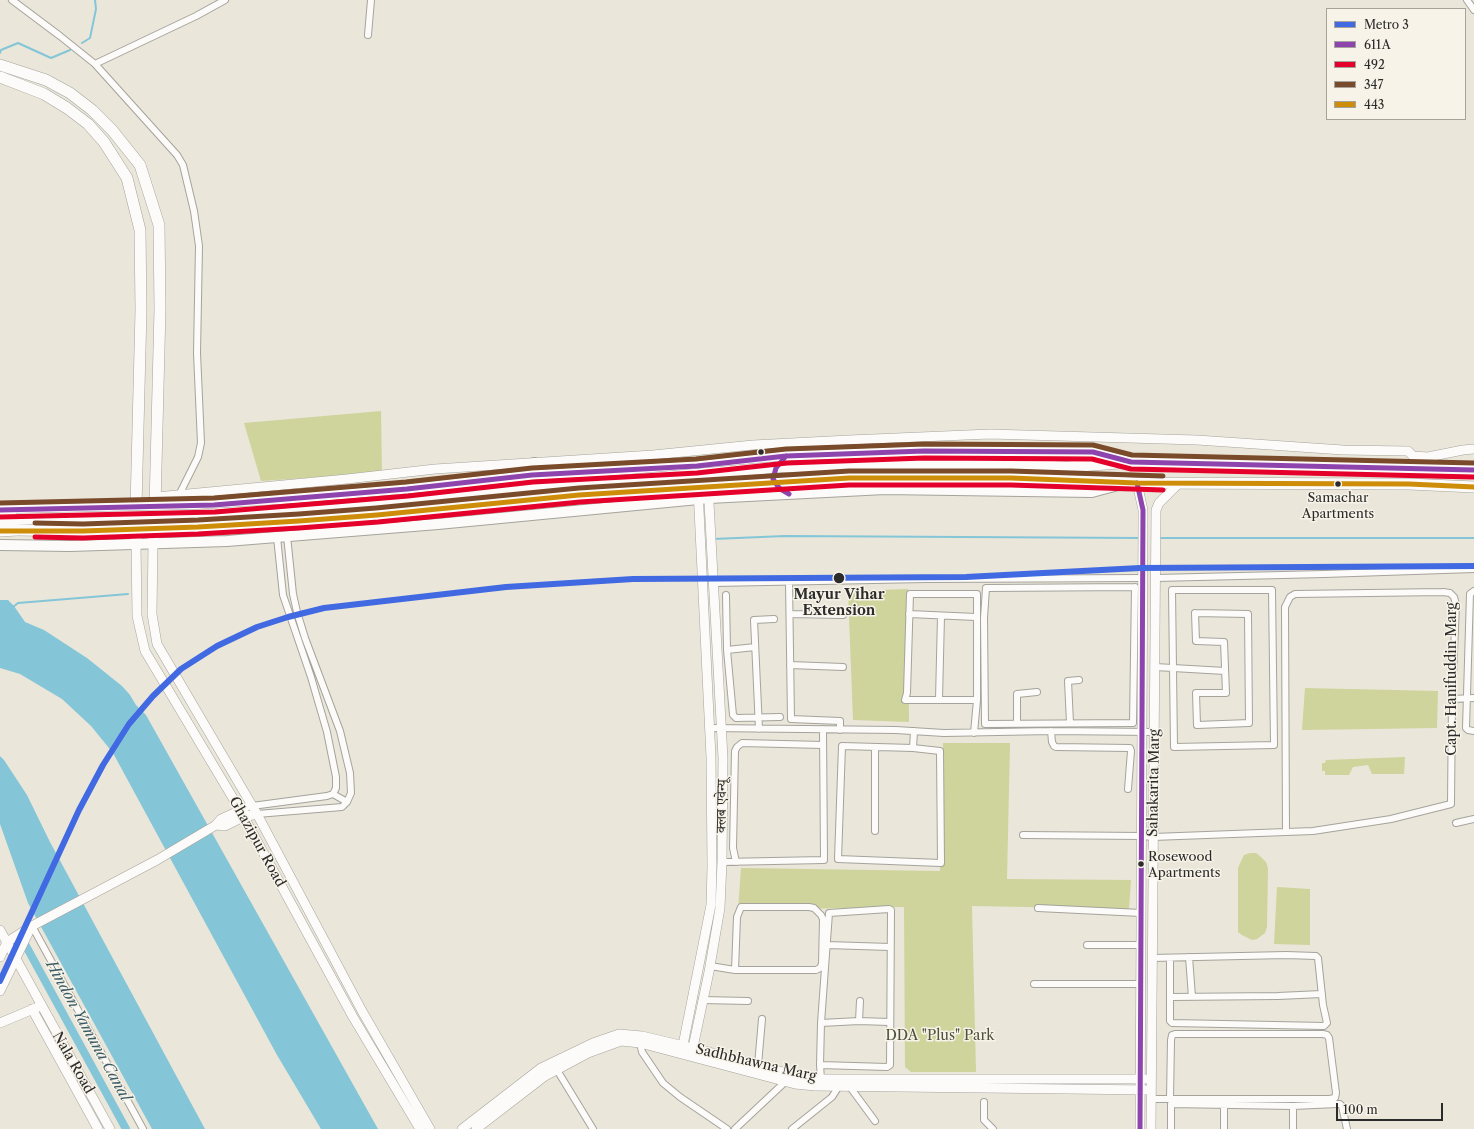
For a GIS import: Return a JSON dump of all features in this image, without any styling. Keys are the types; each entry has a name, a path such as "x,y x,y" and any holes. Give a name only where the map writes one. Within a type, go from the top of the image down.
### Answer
{"highway":[{"path":"0,65 46,80 70,93 92,110 112,130 140,165 159,225 160,309 153,544"},
{"path":"0,77 44,94 67,108 88,124 104,142 126,178 140,230 140,349 136,544"},
{"path":"0,520 197,515 298,509 780,467 1010,465 1067,467 1131,462 1474,470"},
{"path":"1428,469 1474,464"},
{"path":"0,531 83,531 291,522 579,495 850,478 1011,478 1179,483 1402,484 1474,487"}],"main road":[{"path":"0,510 68,510 136,506 155,501 214,505 407,489 532,475 702,465 786,456 924,451 1093,452 1131,462"},
{"path":"786,456 776,468 774,479 779,488 790,494"},
{"path":"532,475 534,464"},
{"path":"0,545 70,546 153,544 282,537 704,499 885,489 1092,492 1133,482"},
{"path":"68,510 79,515 85,525 82,538 78,543 70,546"}],"street":[{"path":"12,0 95,64 181,160 194,211 199,246 197,324 200,443 198,457 179,495"},
{"path":"95,64 196,16 225,0"},
{"path":"368,35 371,0"},
{"path":"1467,0 1474,10"},
{"path":"155,501 179,495 435,469 534,464 653,455 753,445 990,434 1197,440 1344,450 1408,450 1412,456 1428,457 1474,449"},
{"path":"702,465 704,499"},
{"name":"Sahakarita Marg","path":"1133,482 1143,510 1144,521 1138,732 1142,836 1140,1129"},
{"name":"Sahakarita Marg","path":"1151,1129 1156,510 1159,503 1179,483"},
{"name":"क्लब एवेन्यू","path":"687,1051 710,966 720,908 722,862 722,728 711,529 704,499"},
{"name":"क्लब एवेन्यू","path":"687,1051 711,905 712,866 710,728 700,530 704,499"},
{"path":"0,957 7,942 34,925 157,860 216,825 224,826 239,815 254,810 332,794 336,788 336,777 327,732 311,677 283,595 282,537"},
{"path":"254,810 342,807 350,797 352,790 350,774 340,732 305,638 297,612 282,537"},
{"name":"Ghazipur Road","path":"136,544 137,616 145,651 353,1017 420,1129"},
{"name":"Ghazipur Road","path":"153,544 152,614 157,644 254,810 359,1004 430,1129"},
{"path":"1156,578 1474,569"},
{"path":"714,583 926,579 1143,578"},
{"path":"789,582 791,719 840,721 840,730"},
{"path":"1133,723 985,724 984,618 986,588 1135,587 1133,723 1138,732"},
{"path":"1172,590 1272,590 1274,745 1174,747 1173,668 1172,590"},
{"path":"1474,592 1470,594 1466,728 1474,731"},
{"name":"Capt. Hanifuddin Marg","path":"1023,834 1153,837 1313,831 1391,819 1451,804 1452,699 1456,604 1454,597 1450,593 1295,594 1290,596 1285,607 1286,832"},
{"path":"974,733 977,700 977,594 910,594 907,693 905,700 977,700"},
{"path":"726,595 727,650 733,715 736,718 780,717"},
{"path":"1195,613 1248,614 1249,723 1196,725 1196,693 1226,693 1225,670 1224,642 1196,641 1195,613"},
{"path":"790,614 844,615"},
{"path":"909,614 976,617"},
{"path":"939,699 941,616"},
{"path":"759,729 754,620 774,619"},
{"path":"727,650 755,647"},
{"path":"790,665 843,667"},
{"path":"1155,667 1225,670"},
{"path":"1070,723 1068,681 1079,680"},
{"path":"1017,724 1017,694 1037,692"},
{"path":"1452,699 1474,698"},
{"path":"991,724 991,733"},
{"path":"710,728 974,733 1051,731 1154,732"},
{"path":"722,862 824,860 823,729"},
{"path":"913,748 914,731"},
{"path":"1051,731 1054,746 1129,748 1131,751 1128,789"},
{"path":"736,862 733,848 735,751 737,747 742,743 823,745"},
{"path":"842,746 913,748 940,751 940,863 838,859 842,746"},
{"path":"875,748 875,831"},
{"path":"332,794 347,802"},
{"path":"1456,823 1474,819"},
{"path":"710,966 735,970 816,970 820,968 822,964 823,919 821,915 814,908 809,907 741,907 737,917 735,970"},
{"path":"1038,908 1141,913"},
{"path":"820,1065 890,1065 891,910 889,909 829,913 821,1023 820,1065 821,1079"},
{"path":"0,991 34,925"},
{"path":"34,925 143,1129"},
{"path":"0,930 16,958 37,1007 0,1022"},
{"path":"827,945 890,947"},
{"path":"1087,945 1141,945"},
{"path":"1152,958 1314,956 1318,958 1327,1021 1324,1026 1172,1023 1170,1021 1170,958"},
{"path":"1189,957 1192,997"},
{"path":"1034,984 1141,984"},
{"path":"1170,997 1322,994"},
{"path":"702,1000 748,1001"},
{"path":"859,1021 860,1001"},
{"name":"Nala Road","path":"37,1007 98,1129"},
{"name":"Nala Road","path":"37,1007 110,1129"},
{"path":"758,1065 762,1019"},
{"path":"821,1023 859,1021 890,1022"},
{"name":"Sadhbhawna Marg","path":"462,1129 541,1068 593,1043 619,1034 642,1036 795,1084 815,1086 1140,1090 1151,1094"},
{"path":"1151,1094 1170,1099 1335,1098 1336,1094 1329,1038 1327,1035 1322,1034 1172,1035 1170,1099"},
{"name":"Sadhbhawna Marg","path":"476,1129 545,1076 588,1053 621,1042 640,1043 687,1051 758,1065 798,1076 821,1079 1151,1079"},
{"path":"640,1043 642,1052 663,1083 680,1097 727,1129"},
{"path":"557,1070 593,1129"},
{"path":"734,1129 785,1082"},
{"path":"792,1129 832,1097 839,1086"},
{"path":"850,1086 875,1121"},
{"path":"984,1102 984,1120 993,1129"},
{"path":"1171,1129 1171,1104 1293,1106 1340,1104 1342,1106 1346,1129"},
{"path":"1224,1105 1224,1129"},
{"path":"1293,1106 1293,1129"}],"green space":[{"path":"381,411 382,473 261,481 244,423"},
{"path":"908,589 909,722 853,720 848,591"},
{"path":"1305,688 1438,691 1437,728 1302,730"},
{"name":"DDA \"Plus\" Park","path":"943,743 1010,743 1007,879 1131,880 1129,909 972,906 976,1072 911,1072 905,1067 904,907 738,910 741,868 940,871"},
{"path":"1405,757 1404,774 1372,774 1368,765 1353,767 1349,775 1325,775 1325,771 1322,771 1322,763 1325,763 1326,760"},
{"path":"1256,853 1261,857 1266,862 1268,868 1267,927 1265,933 1257,939 1252,940 1238,932 1238,868 1244,855"},
{"path":"1277,887 1310,889 1310,945 1274,944"}],"water":[{"path":"0,600 8,600 25,622 44,630 87,658 122,686 136,705 146,715 378,1129 321,1129 277,1055 113,753 91,726 62,699 20,674 0,668"},
{"path":"0,756 27,795 50,842 205,1129 152,1129 28,903 0,824"}],"waterway":[{"path":"82,43 90,38 96,9 95,0"},
{"path":"0,53 1,50 18,43 51,58 70,50"},
{"path":"713,539 785,536 1141,538"},
{"path":"1159,538 1474,538"},
{"path":"13,607 18,603 128,594"},
{"name":"Hindon Yamuna Canal","path":"26,946 126,1129"}],"metro line":[{"name":"3","path":"0,981 79,810 103,765 129,724 153,696 181,669 217,646 257,627 288,617 324,608 506,587 633,579 966,577 1140,568 1474,566"}],"transit line":[{"name":"347","path":"0,503 214,498 406,482 532,468 696,459 786,449 924,444 1093,445 1132,455 1474,463"},
{"name":"611A","path":"0,510 214,505 407,489 532,475 697,466 786,456 924,451 1093,452 1131,462 1474,470"},
{"name":"611A","path":"786,456 776,468 773,479 779,488 789,494"},
{"name":"492","path":"0,517 215,512 408,496 533,482 697,473 787,463 924,458 1092,459 1131,469 1474,477"},
{"name":"347","path":"35,523 83,524 198,520 299,514 579,488 849,471 1011,471 1163,476"},
{"name":"443","path":"0,531 83,531 198,527 299,521 377,515 579,495 849,478 1011,478 1137,483 1409,484 1474,487"},
{"name":"611A","path":"1137,483 1143,510 1140,1129"},
{"name":"492","path":"35,537 83,538 198,534 299,528 378,522 580,502 849,485 1011,485 1163,490"}],"place":[{"name":"Samachar Apartments","path":"1338,484"},
{"name":"Mayur Vihar Extension","path":"839,578"},
{"name":"Rosewood Apartments","path":"1141,864"}]}
